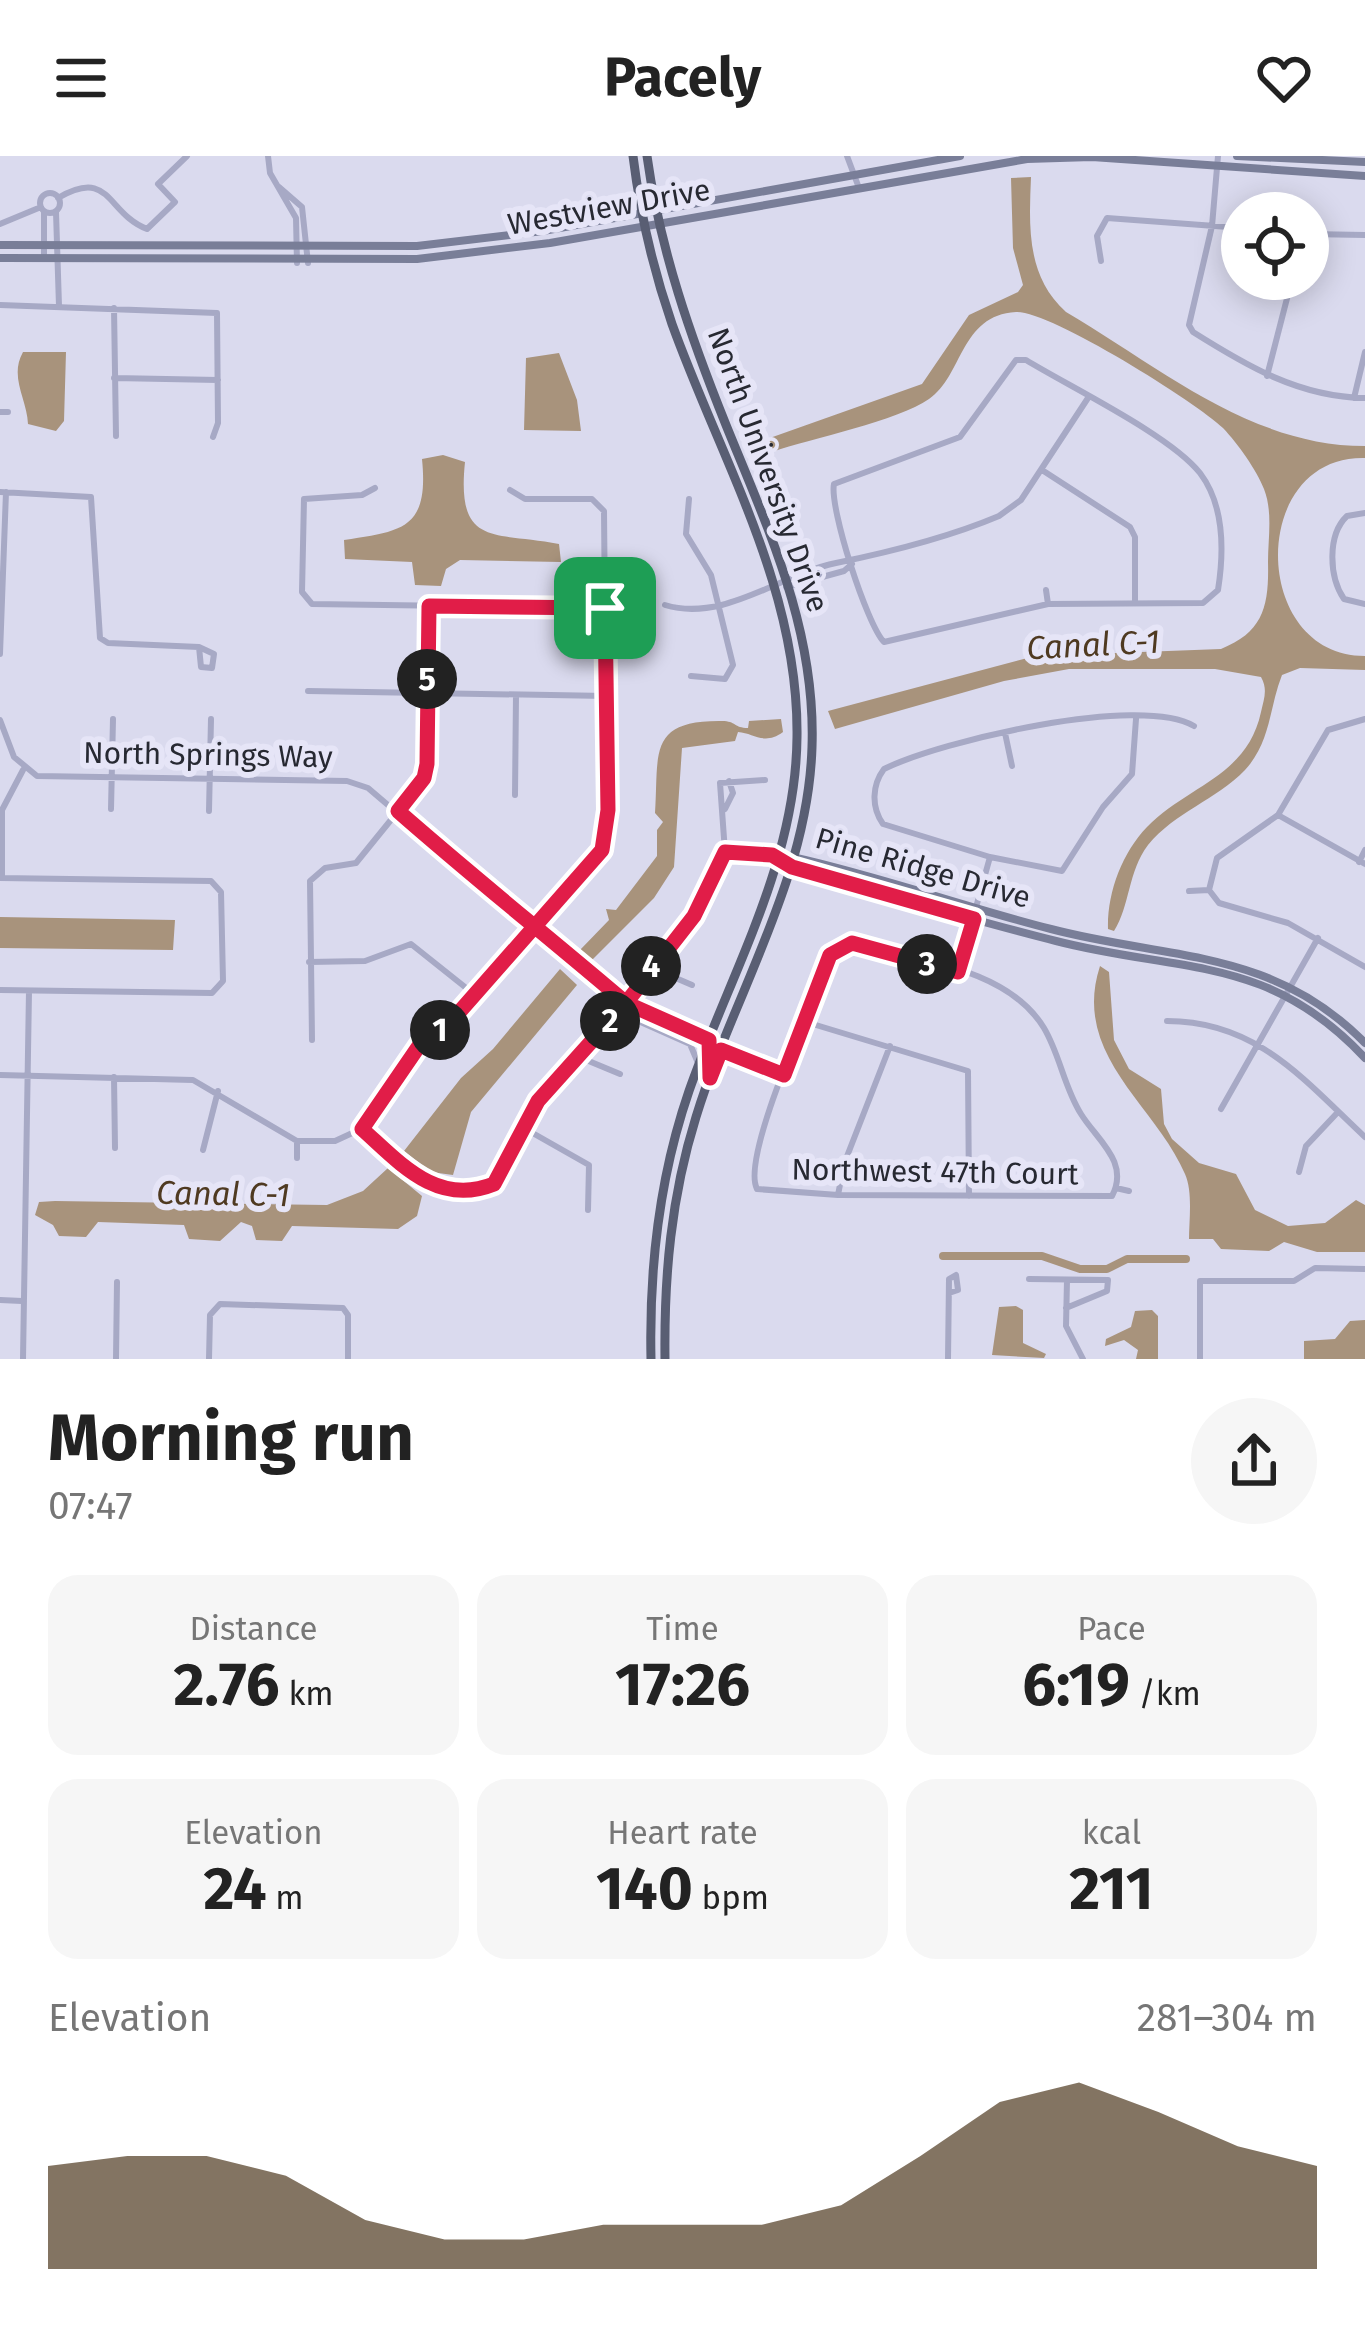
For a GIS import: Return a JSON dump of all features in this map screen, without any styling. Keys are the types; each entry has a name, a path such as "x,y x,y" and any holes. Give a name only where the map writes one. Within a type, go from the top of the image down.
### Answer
{"main road":[{"name":"North University Drive","path":"633,156 645,226 673,325 776,586 797,707 795,777 780,857 699,1065 662,1192 653,1263 651,1359"},
{"name":"North University Drive","path":"647,156 672,277 790,582 805,643 812,714 811,774 793,862 710,1078 670,1227 664,1359"},
{"path":"706,408 724,421"},
{"path":"721,1050 716,1036 723,1005"},
{"path":"709,1040 710,1078"}],"street":[{"path":"44,259 44,195 58,198 83,185 97,187 132,223 147,229 175,202 158,184 187,156"},
{"path":"268,156 276,185 296,218 297,250 303,263"},
{"path":"847,156 854,189"},
{"name":"Westview Drive","path":"0,245 308,250 472,241 960,156"},
{"path":"1237,156 1365,163"},
{"name":"Westview Drive","path":"0,258 303,263 474,253 1027,159 1218,162 1365,176"},
{"path":"1218,162 1212,226 1189,325 1193,332 1267,376 1308,391 1365,398"},
{"path":"276,185 302,207 308,250 303,263"},
{"path":"58,198 58,306"},
{"path":"0,224 42,209 56,212"},
{"path":"1101,261 1097,236 1107,218 1221,227"},
{"path":"1329,234 1365,235"},
{"path":"1267,376 1287,300"},
{"path":"0,305 217,313 213,437"},
{"path":"114,308 116,436"},
{"path":"1354,398 1365,352"},
{"path":"1016,360 1026,360 1088,398 1199,472 1222,538 1219,590 1213,599 1048,604 884,642 853,563 832,495 835,484 960,437 1016,360"},
{"path":"114,378 218,380"},
{"path":"665,605 679,609 720,604 999,516 1021,500 1088,398"},
{"path":"1042,470 1130,526 1135,601"},
{"path":"375,488 362,495 304,500 306,599 605,608"},
{"path":"0,1075 175,1077 218,1090 297,1141 335,1141 362,1129 421,1043 475,995 602,850 608,810 601,503 525,499 510,490"},
{"path":"0,654 3,492 91,497 100,638 199,646"},
{"path":"689,499 686,534 710,574 720,604 731,673 725,679 692,676"},
{"path":"1365,513 1346,516 1334,533 1334,575 1344,598 1365,604"},
{"path":"1046,590 1048,604"},
{"path":"312,1040 310,881 325,868 356,863 424,778 429,606"},
{"path":"308,691 607,696"},
{"path":"515,795 516,695"},
{"path":"111,809 113,718"},
{"path":"209,811 211,718"},
{"path":"1136,718 1132,774 1062,871 990,856 883,824 879,818 877,779 884,769 1005,733 1067,718 1136,718 1184,720 1194,726"},
{"path":"1209,890 1217,858 1278,815 1334,724 1365,719"},
{"path":"0,720 23,770 2,810 1,878 218,886 220,988 212,993 0,990"},
{"path":"1005,733 1012,766"},
{"name":"North Springs Way","path":"23,770 37,776 347,782 368,788 593,980 626,1003 709,1040"},
{"path":"725,808 719,801 720,783 765,780"},
{"path":"362,1129 420,1181 435,1188 481,1189 502,1175 522,1127 694,916 725,852 725,808 733,793 729,781"},
{"path":"1278,815 1362,863 1365,850"},
{"path":"725,852 780,857"},
{"path":"958,972 990,856"},
{"name":"Pine Ridge Drive","path":"780,857 975,914 1228,962 1290,991 1365,1043"},
{"path":"1189,891 1209,890"},
{"path":"1209,890 1220,903 1251,909 1318,938 1365,968"},
{"path":"1221,1109 1318,938"},
{"path":"721,1050 784,1075 830,955 839,945 852,943 992,982 1027,1004 1050,1039 1081,1114 1114,1158 1116,1188 1129,1191"},
{"path":"308,962 365,961 410,944 475,995"},
{"path":"650,967 692,986"},
{"name":"North Springs Way","path":"593,980 618,1012 690,1044 699,1065"},
{"path":"23,1359 29,991"},
{"name":"Pine Ridge Drive","path":"1290,991 1365,1058"},
{"path":"1167,1021 1224,1027 1261,1044 1299,1071 1365,1137"},
{"path":"806,1022 968,1071 969,1196"},
{"path":"838,1195 844,1164 890,1045"},
{"path":"579,1057 620,1074"},
{"name":"Northwest 47th Court","path":"784,1075 752,1162 753,1182 766,1193 1104,1199 1116,1188"},
{"path":"114,1077 115,1148"},
{"path":"203,1150 207,1118 218,1090"},
{"path":"1299,1172 1306,1146 1338,1112"},
{"path":"522,1127 589,1165 588,1210"},
{"path":"297,1141 297,1157"},
{"path":"1200,1359 1200,1281 1294,1281 1315,1268 1365,1269"},
{"path":"1029,1279 1108,1280 1107,1291 1066,1308"},
{"path":"1067,1280 1066,1326 1083,1359"},
{"path":"116,1359 117,1282"},
{"path":"948,1359 949,1293"},
{"path":"0,1300 22,1300"},
{"path":"209,1359 210,1315 220,1304 336,1305 348,1315 348,1359"}],"shaded area":[{"path":"1031,177 1031,232 1037,266 1043,283 1066,312 1172,379 1245,418 1283,433 1365,446 1365,458 1327,466 1299,488 1283,519 1278,556 1284,593 1300,625 1327,647 1365,656 1365,670 1300,668 1282,675 1254,759 1234,780 1148,845 1114,931 1108,929 1110,902 1130,849 1163,813 1230,766 1243,751 1254,734 1263,703 1261,677 1215,669 1069,669 1004,681 835,729 828,711 1035,656 1221,649 1235,642 1261,615 1268,577 1267,498 1246,457 1208,415 1154,379 1089,341 1016,312 984,324 940,389 915,407 772,452 767,439 922,384 969,315 1018,292 1023,285 1013,248 1011,178"},
{"path":"23,352 66,352 64,421 56,431 28,424 18,379"},
{"path":"559,353 577,400 581,431 524,430 526,358"},
{"path":"443,455 465,462 464,490 474,523 499,535 559,544 561,562 460,560 446,569 441,586 415,585 412,562 345,559 344,540 408,522 421,500 422,459"},
{"path":"781,719 783,732 770,738 738,732 735,741 682,748 674,867 654,898 590,962 580,950 609,920 606,909 616,910 657,856 657,830 663,822 655,813 658,758 669,734 698,722 727,721 748,728 749,721"},
{"path":"0,917 175,920 173,950 0,948"},
{"path":"1100,966 1109,972 1114,1040 1129,1069 1161,1089 1164,1124 1172,1139 1199,1163 1236,1174 1255,1210 1288,1226 1325,1223 1356,1200 1365,1205 1365,1252 1317,1252 1284,1242 1269,1251 1221,1249 1213,1239 1189,1239 1185,1174 1120,1077 1097,1026 1094,998"},
{"path":"560,969 577,985 471,1112 453,1175 431,1172 404,1151 461,1078 493,1049"},
{"path":"388,1168 422,1196 417,1216 398,1229 292,1226 282,1241 256,1240 252,1226 241,1222 220,1241 189,1239 184,1225 98,1222 86,1237 59,1236 53,1225 35,1215 39,1202 55,1201 327,1205 363,1191"},
{"path":"999,1307 1023,1310 1023,1343 1046,1354 1044,1358 992,1355"},
{"path":"1152,1310 1158,1316 1158,1359 1136,1359 1138,1350 1124,1340 1105,1346 1106,1339 1131,1327 1135,1311"},
{"path":"1365,1320 1365,1359 1304,1359 1304,1341 1335,1339 1350,1321"}],"waterway":[{"path":"943,1256 1042,1256 1080,1269 1107,1269 1127,1259 1186,1259"}],"route":[{"path":"605,608 429,606 427,764 416,791 398,811 533,929 593,980 626,1003 668,943 694,916 725,852 780,857 792,867 974,919 958,972 852,943 839,945 830,955 784,1075 721,1050 710,1078 709,1040 626,1003 538,1101 494,1184 481,1189 435,1188 420,1181 362,1129 421,1043 447,1026 533,929 602,850 608,831 605,608"}],"water label":[{"name":"Canal C-1","path":"1093,644"},
{"name":"Canal C-1","path":"223,1193"}]}
